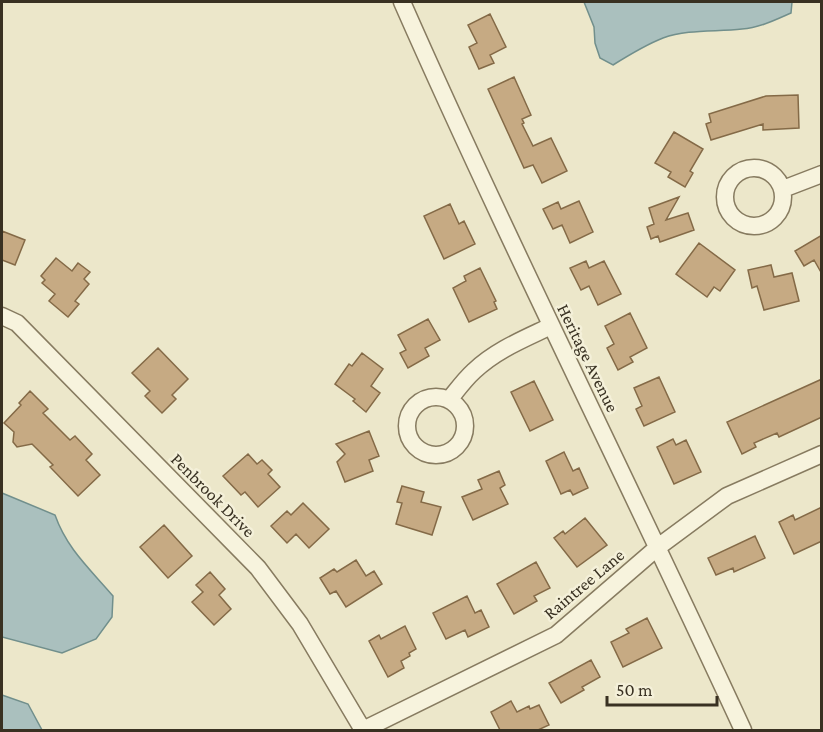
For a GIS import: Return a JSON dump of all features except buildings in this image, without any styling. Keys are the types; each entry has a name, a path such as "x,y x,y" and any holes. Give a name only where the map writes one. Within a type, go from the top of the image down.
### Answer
{"street":[{"name":"Heritage Avenue","path":"402,2 448,107 743,730"},
{"path":"783,189 822,174"},
{"name":"Penbrook Drive","path":"2,315 17,323 258,568 300,624 363,730"},
{"path":"449,400 472,372 486,361 504,348 551,326"},
{"name":"Raintree Lane","path":"363,730 556,635 658,547 727,496 822,454"}],"water":[{"path":"584,2 792,2 791,13 767,23 748,28 673,35 650,44 613,65 600,58 595,43 594,27"},
{"path":"2,493 55,515 73,548 113,596 112,617 96,639 62,653 2,637"},
{"path":"2,695 28,704 42,730 2,730"}]}
